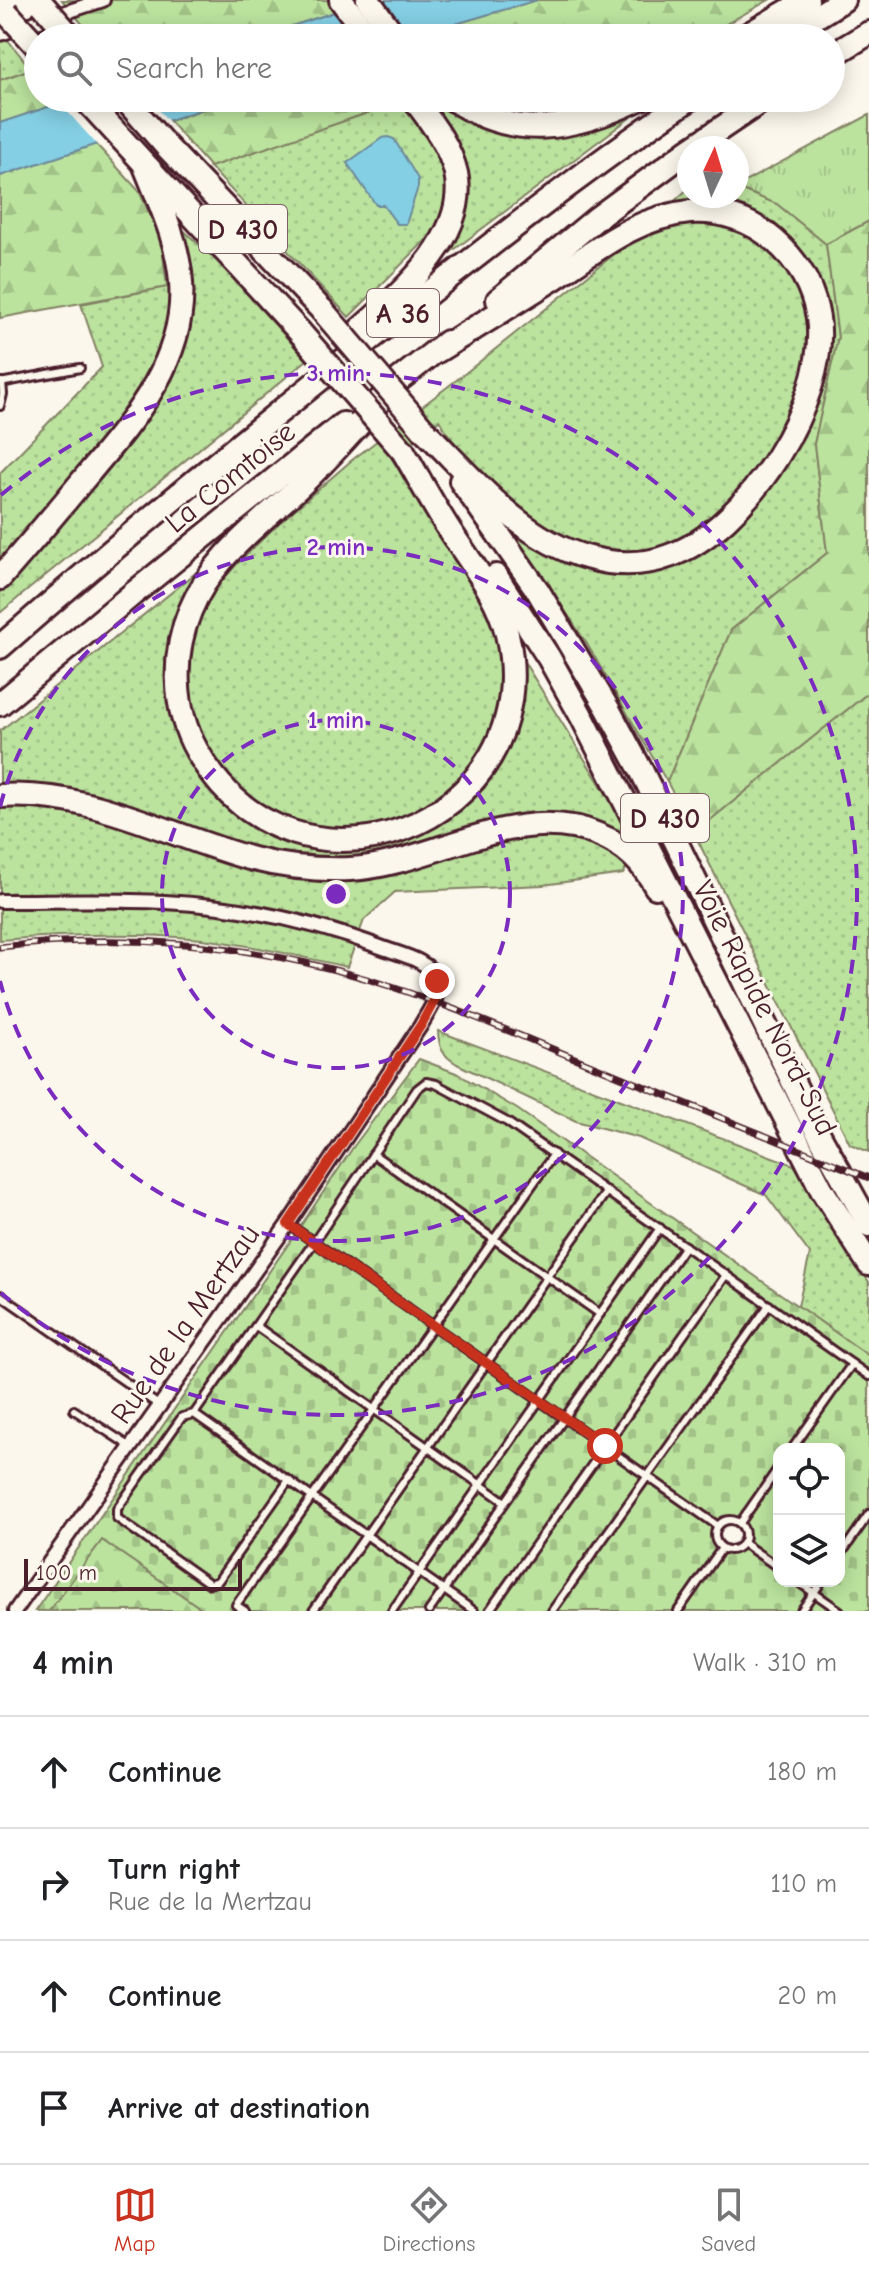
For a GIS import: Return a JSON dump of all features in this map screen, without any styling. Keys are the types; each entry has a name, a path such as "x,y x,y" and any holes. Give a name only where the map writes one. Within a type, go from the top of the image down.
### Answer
{"highway":[{"path":"341,0 359,24"},
{"path":"368,0 386,24"},
{"path":"766,24 807,0"},
{"path":"804,24 843,0"},
{"path":"40,1 60,24"},
{"path":"3,8 24,31"},
{"path":"845,48 869,33"},
{"name":"Voie Rapide Nord-Sud","path":"96,112 298,330 403,451 466,533 549,658 619,787 822,1190 869,1264"},
{"name":"Voie Rapide Nord-Sud","path":"136,112 322,310 425,431 538,591 608,709 649,786 816,1129 869,1225"},
{"path":"125,541 399,294 439,246 454,212 456,175 440,134 424,112"},
{"path":"475,112 509,124 555,127 612,112"},
{"name":"La Comtoise","path":"0,647 403,313 574,180 671,112"},
{"name":"La Comtoise","path":"710,136 745,112"},
{"name":"La Comtoise","path":"0,704 597,218 677,159"},
{"path":"0,578 133,419 153,388 172,345 180,308 179,262 174,238 142,163"},
{"path":"425,431 506,511 542,538 584,557 619,563 653,561 702,540 728,519 771,467 792,430 809,390 818,352 818,318 814,300 800,270 769,235 739,218 691,212 657,219 621,234 437,351"},
{"path":"395,383 341,444 218,562 196,596 182,633 178,689 181,710 194,745 218,782 234,798 252,813 288,832 347,841 367,839 407,827 446,805 465,789 486,761 502,728 508,708 512,668 501,613 403,451"},
{"path":"0,796 51,798 87,804 253,859 319,869 353,869 388,863 521,827 546,825 593,832 616,842 642,864 674,921 722,989"}],"street":[{"path":"30,24 103,0"},
{"path":"0,34 24,26"},
{"name":"Rue de la Mertzau","path":"0,901 138,901 202,905 269,915 333,931 411,958 429,969 437,981 437,995 421,1025 288,1224 15,1611"}],"lane":[{"path":"0,406 3,394 1,382 80,368"},
{"path":"289,1480 218,1581 210,1584 117,1518 117,1509 182,1417 194,1414 417,1089 426,1082 436,1084 507,1122 869,1376"},
{"path":"373,1154 600,1314"},
{"path":"245,1611 236,1605 554,1154"},
{"path":"313,1611 607,1191"},
{"path":"288,1224 718,1526"},
{"path":"392,1611 660,1228"},
{"path":"429,1611 685,1246"},
{"path":"489,1611 726,1275"},
{"path":"0,1295 160,1406"},
{"path":"552,1611 769,1305"},
{"path":"256,1326 505,1502"},
{"path":"796,1443 852,1364"},
{"path":"74,1410 131,1447"},
{"path":"194,1414 474,1611"},
{"path":"740,1523 773,1476"},
{"path":"845,1548 869,1514"},
{"path":"724,1521 740,1523 746,1536 743,1543 737,1549 722,1548 715,1534 718,1526 724,1521"},
{"path":"743,1543 773,1564"},
{"path":"678,1611 722,1548"},
{"path":"806,1587 840,1611"},
{"path":"801,1611 818,1587"}],"green space":[{"path":"62,0 371,0 298,24 82,24"},
{"path":"537,0 769,0 726,24 456,24"},
{"path":"0,30 24,60 24,71 0,80"},
{"path":"24,71 24,112 33,112 0,123 0,80"},
{"path":"195,112 370,112 210,167 169,121"},
{"path":"370,112 456,112 499,130 606,112 638,112 451,252 429,237 349,317 210,167"},
{"path":"869,115 869,221 826,244 777,204 749,193 749,180"},
{"path":"96,144 139,191 161,239 167,287 0,318 0,176"},
{"path":"749,193 777,204 826,244 838,337 814,444 827,553 731,630 667,782 587,644 439,420 392,459 475,583 638,845 623,874 543,885 395,892 364,920 347,967 239,944 152,935 0,940 0,731 198,571 214,590 279,523 352,460 622,248 677,199 677,208 749,208"},
{"path":"869,221 869,692 694,833 667,782 731,630 827,553 814,444 838,337 826,244"},
{"path":"179,226 220,264 307,360 0,613 0,473 102,367 81,304 167,287 161,239"},
{"path":"869,692 869,1152 850,1144 694,833"},
{"path":"438,1031 794,1165 869,1282 869,1356 798,1306 810,1254 766,1195 639,1138 576,1121 457,1064 442,1050"},
{"path":"419,1059 456,1073 517,1109 869,1356 869,1611 205,1611 102,1540 49,1611 35,1611 354,1146","holes":["732,1520 739,1524 745,1534 744,1541 734,1550 727,1550 717,1542 717,1529 722,1523"]},
{"path":"102,1540 205,1611 49,1611"}],"water":[{"path":"371,0 537,0 456,24 298,24"},
{"path":"33,112 194,112 0,176 0,123"},
{"path":"388,137 394,139 418,179 406,224 397,224 383,205 376,205 347,163"}],"pier":[{"path":"68,112 160,112 172,125 99,147"}],"railway":[{"path":"0,947 139,941 231,949 322,967 396,988 455,1010 869,1178"}],"route":[{"path":"437,981 437,995 421,1025 288,1224 605,1446"}]}
